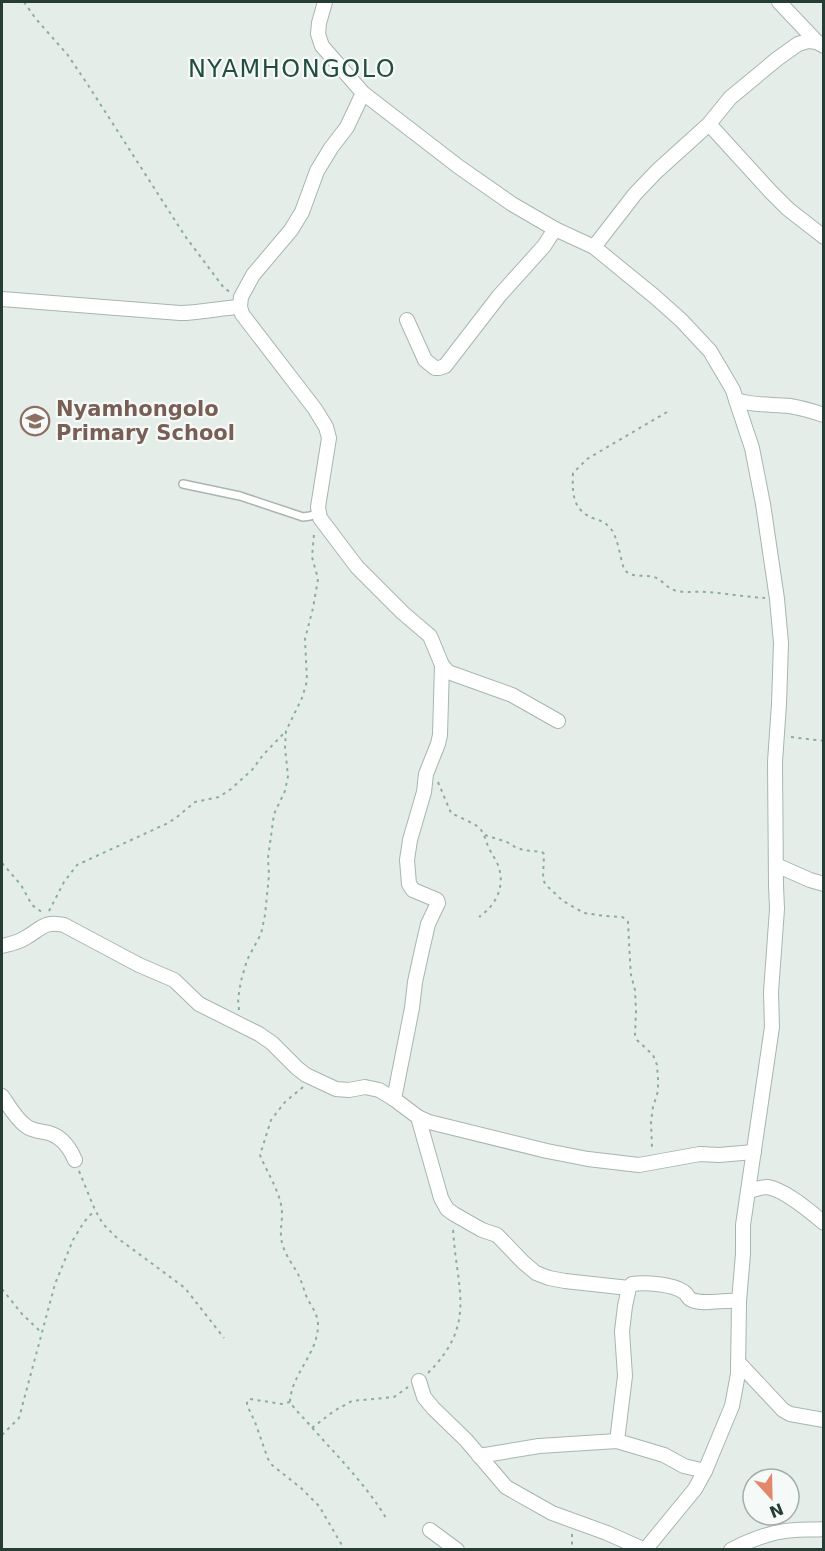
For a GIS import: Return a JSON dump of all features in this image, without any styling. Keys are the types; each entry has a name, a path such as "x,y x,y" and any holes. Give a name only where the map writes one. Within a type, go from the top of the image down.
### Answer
{"street":[{"path":"325,2 318,34 322,46 363,93 459,167 512,204 555,229 594,247 681,320 710,351 733,390 752,448 763,504 781,643 774,792 777,909 771,992 772,1027 743,1225 737,1386 732,1406 705,1471 695,1489 645,1550 607,1533 566,1519 506,1487 466,1440 433,1408 424,1397 419,1381"},
{"path":"779,2 820,44"},
{"path":"594,247 635,194 710,124 730,98 798,44 808,41 820,44"},
{"path":"363,93 347,127 317,171 302,212 291,230 254,275 240,302 242,314 315,409 326,427 329,438 318,507 319,515 357,567 430,636 442,665 448,672 512,695 558,721"},
{"path":"710,124 788,209 824,237"},
{"path":"407,320 425,360 435,368 445,366 499,296 544,246 555,229"},
{"path":"2,299 180,313 196,313 240,302"},
{"path":"736,400 747,404 808,409 824,415"},
{"path":"394,1099 422,950 438,903 437,900 413,890 409,884 407,860 410,840 424,792 426,774 440,735 442,665"},
{"path":"776,865 824,884"},
{"path":"2,946 13,944 54,922 64,925 129,960 174,980 199,1004 259,1034 272,1043 297,1068 318,1081 336,1089 373,1088 394,1099 418,1117 442,1126 547,1151 639,1165 700,1154 754,1152"},
{"path":"2,1096 25,1126 56,1136 70,1149 75,1160"},
{"path":"418,1117 441,1198 447,1209 482,1230 497,1235 536,1273 566,1281 628,1288"},
{"path":"748,1191 766,1187 782,1193 824,1223"},
{"path":"617,1441 626,1376 622,1331 628,1288 632,1284 647,1283 673,1287 684,1292 690,1299 711,1302 739,1301"},
{"path":"738,1362 783,1410 790,1414 824,1420"},
{"path":"479,1456 540,1446 617,1441 664,1455 684,1466 705,1471"},
{"path":"731,1550 771,1534 792,1530 824,1529"},
{"path":"430,1530 457,1550"}],"lane":[{"path":"183,484 240,496 303,517 319,515"}],"path":[{"path":"24,2 67,54 185,236 224,288 240,302"},
{"path":"667,412 587,459 573,473 572,488 578,507 584,514 605,522 612,530 627,573 652,576 675,591 701,591 777,599"},
{"path":"2,863 21,885 32,905 47,916 64,882 77,865 168,823 195,802 219,797 252,770 286,731 303,698 307,681 305,639 318,579 312,557 319,515"},
{"path":"242,1026 238,999 241,981 247,960 261,934 269,875 268,858 273,814 285,791 288,776 286,731"},
{"path":"777,735 824,741"},
{"path":"424,785 440,783 442,795 451,813 478,827 485,835 489,849 495,858 501,882 499,894 489,910 479,917"},
{"path":"485,835 523,850 542,852 544,854 545,884 563,901 584,913 622,917 628,922 630,961 636,1001 635,1035 652,1055 657,1065 658,1090 651,1121 651,1163"},
{"path":"318,1081 302,1087 270,1120 260,1155 279,1197 282,1215 280,1227 282,1245 299,1275 315,1311 318,1324 310,1354 292,1385 290,1402 351,1470 386,1518"},
{"path":"75,1160 103,1224 185,1288 224,1338"},
{"path":"2,1435 19,1418 55,1284 73,1240 95,1210"},
{"path":"312,1428 352,1401 394,1397 419,1381 435,1366 453,1340 461,1311 453,1230 454,1214"},
{"path":"2,1289 22,1314 42,1333"},
{"path":"290,1402 282,1404 250,1399 247,1405 272,1465 319,1506 343,1547"}],"place":[{"name":"Nyamhongolo Primary School","path":"35,421"}],"district":[{"name":"NYAMHONGOLO","path":"292,69"}]}
